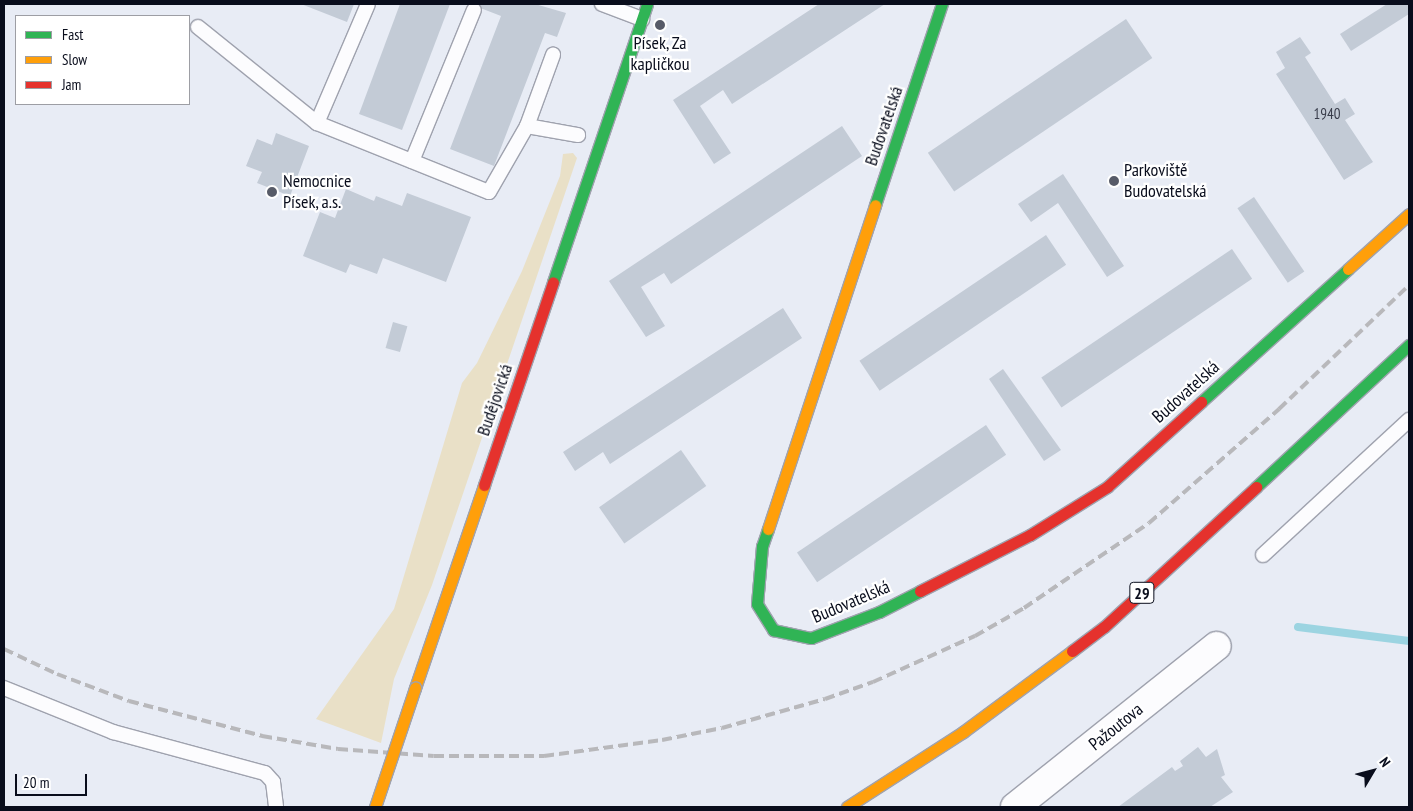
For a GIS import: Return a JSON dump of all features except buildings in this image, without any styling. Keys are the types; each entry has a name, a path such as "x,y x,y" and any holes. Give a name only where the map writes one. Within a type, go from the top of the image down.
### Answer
{"street":[{"name":"Budějovická","path":"375,807 647,4"},
{"name":"Budovatelská","path":"942,4 762,546 757,604 773,630 811,638 878,612 1030,535 1107,487 1409,214"},
{"name":"29","path":"847,807 971,726 1104,627 1409,346"},
{"name":"Pažoutova","path":"1019,806 1217,646"}],"lane":[{"path":"317,123 368,4"},
{"path":"602,4 642,20"},
{"path":"412,161 474,10"},
{"path":"198,27 317,123 489,192 527,126 553,55"},
{"path":"527,126 578,135"},
{"path":"1262,554 1409,420"},
{"path":"4,688 113,732 265,773 273,782 276,807"}],"shaded area":[{"path":"573,153 577,158 432,585 394,679 381,743 316,719 394,609 462,383 477,363 522,271 560,176 563,154"}],"waterway":[{"path":"1298,627 1409,641"}],"railway":[{"path":"4,649 57,674 129,701 262,736 338,749 434,756 544,756 662,740 722,728 825,699 873,682 975,636 1024,608 1149,523 1279,409 1409,285"}],"traffic: fast":[{"path":"553,282 647,4"},
{"path":"875,205 942,4"},
{"path":"1201,402 1348,269"},
{"path":"1256,487 1409,345"},
{"path":"768,529 762,546 757,604 773,630 811,638 879,612 920,591"}],"traffic: slow":[{"path":"768,529 875,205"},
{"path":"1348,269 1409,214"},
{"path":"415,688 484,485"},
{"path":"847,807 963,732 1072,651"},
{"path":"375,807 415,688"}],"traffic: jam":[{"path":"484,485 553,282"},
{"path":"920,591 1030,535 1107,487 1201,402"},
{"path":"1072,651 1104,627 1256,487"}],"place":[{"name":"Písek, Za kapličkou","path":"660,25"},
{"name":"Parkoviště Budovatelská","path":"1114,181"},
{"name":"Nemocnice Písek, a.s.","path":"272,192"}]}
